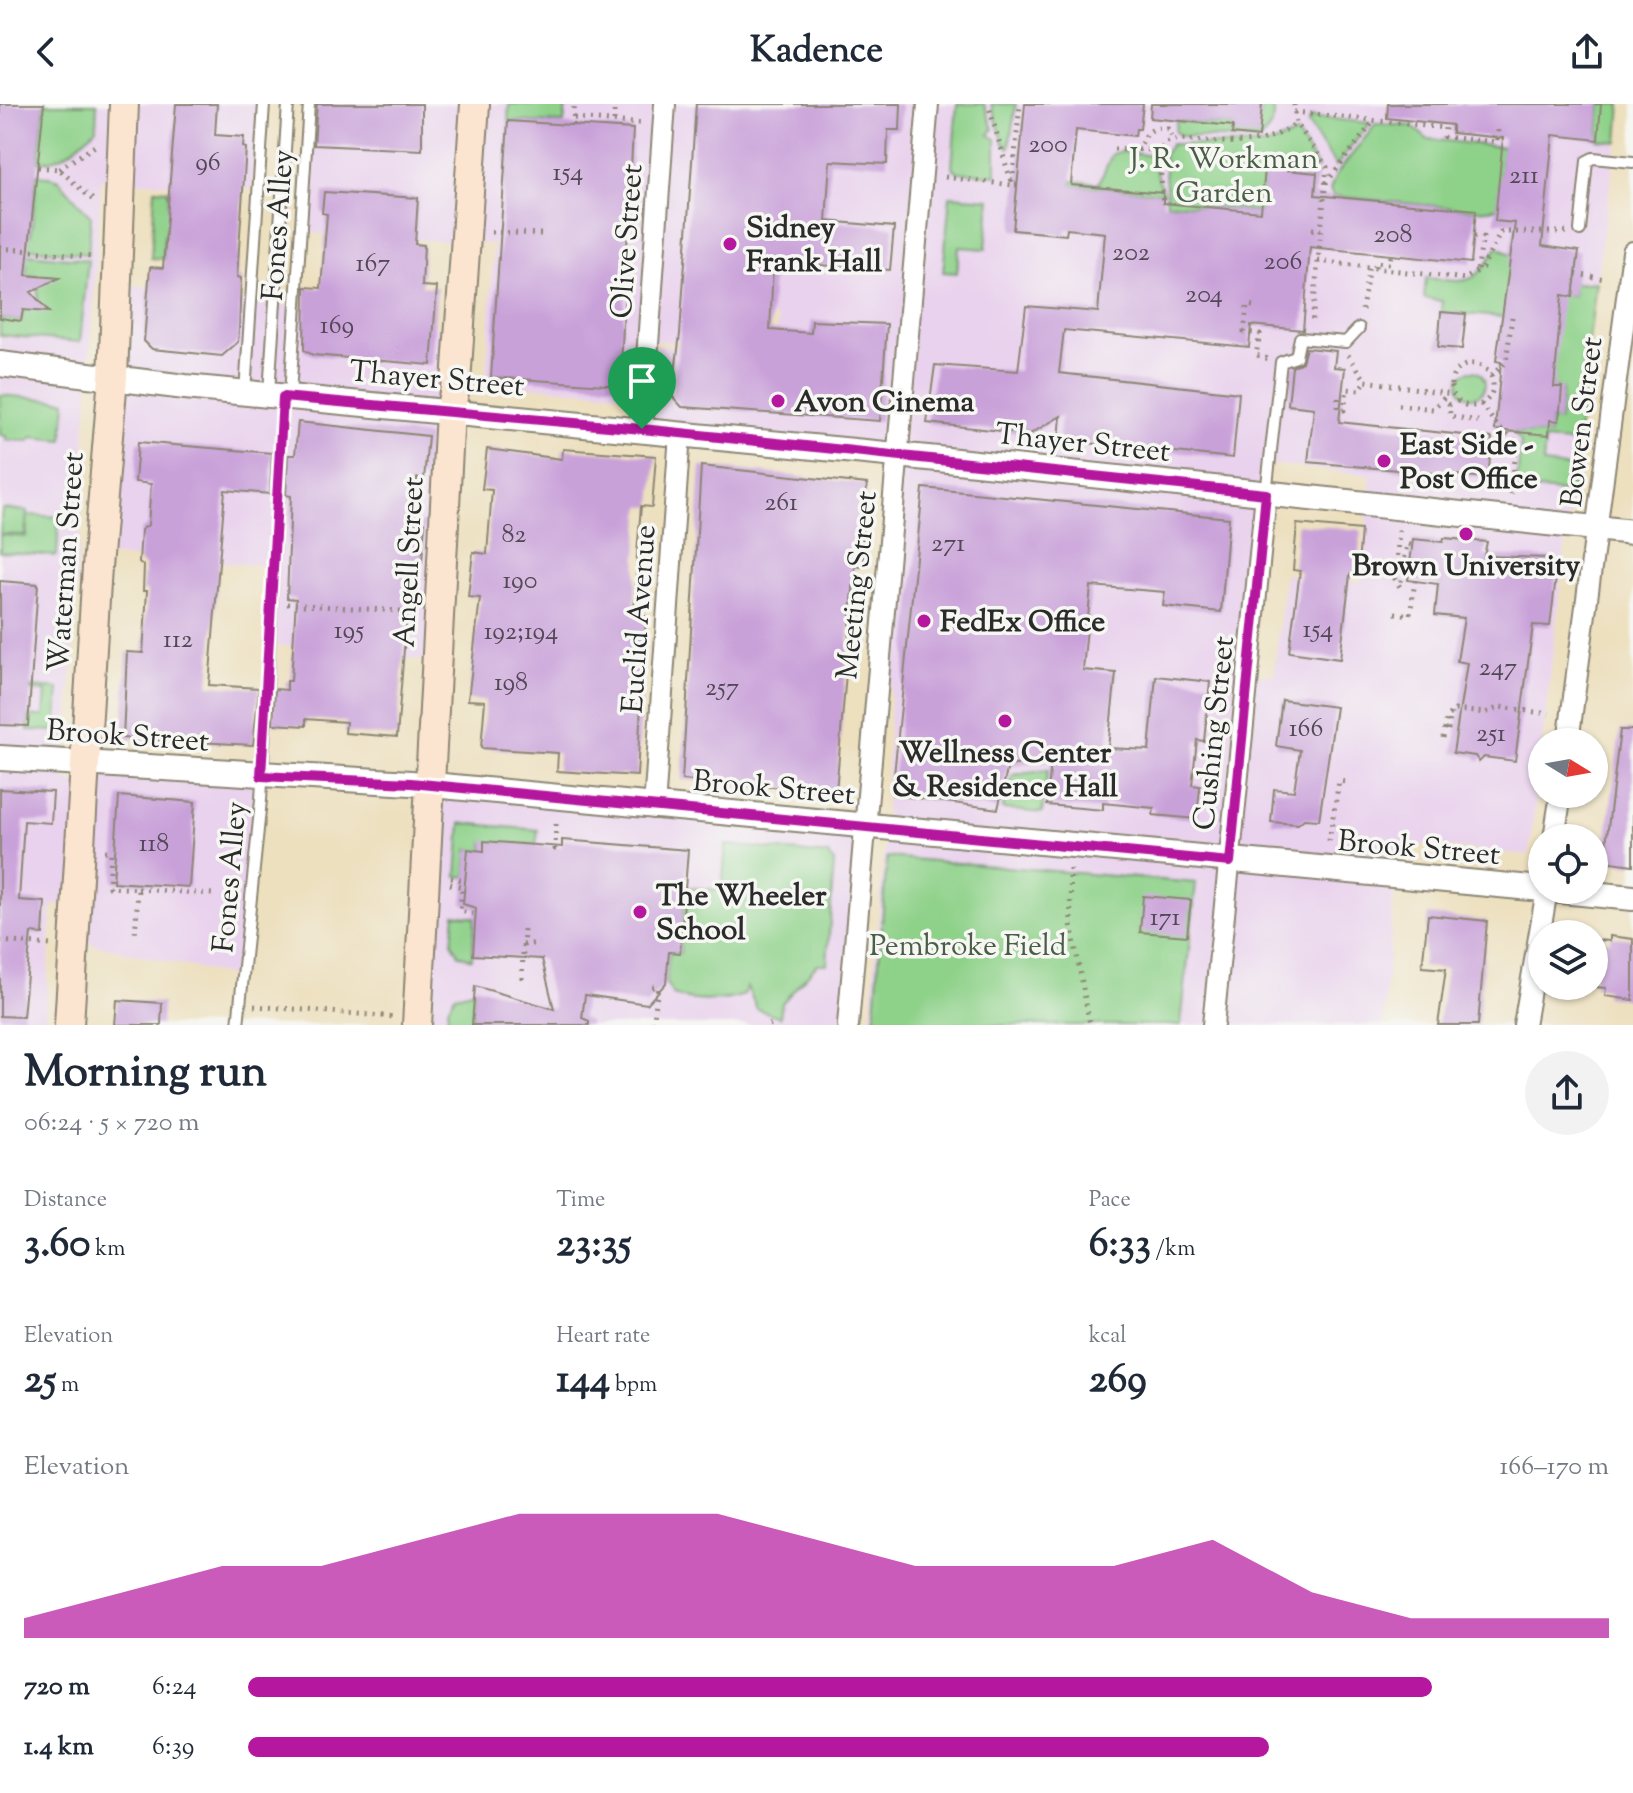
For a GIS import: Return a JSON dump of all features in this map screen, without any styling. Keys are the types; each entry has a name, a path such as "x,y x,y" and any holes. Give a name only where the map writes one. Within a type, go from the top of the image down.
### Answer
{"main road":[{"name":"Waterman Street","path":"69,1025 113,377 115,262 124,104"},
{"name":"Angell Street","path":"406,1021 430,785 450,412 456,383 475,104"}],"street":[{"name":"Olive Street","path":"642,429 665,104"},
{"name":"Meeting Street","path":"848,1025 928,104"},
{"name":"Bowen Street","path":"1570,728 1633,252"},
{"name":"Thayer Street","path":"0,364 272,396 642,429 1633,532"},
{"name":"Euclid Avenue","path":"654,808 680,433"},
{"name":"Cushing Street","path":"1213,1025 1266,494"},
{"name":"Brook Street","path":"0,758 430,785 1528,888"},
{"name":"Brook Street","path":"1608,896 1633,898"},
{"path":"1524,1025 1545,904"}],"lane":[{"name":"Fones Alley","path":"238,1025 261,776 271,603 272,396 264,104"},
{"path":"272,396 288,104"},
{"name":"Fones Alley","path":"272,396 309,104"},
{"path":"1580,230 1587,161 1593,158 1633,162"},
{"path":"1266,494 1281,362 1296,357 1300,338 1346,342 1359,328"}],"path":[{"path":"574,104 574,122 646,124"},
{"path":"614,104 614,121"},
{"path":"988,104 1014,185"},
{"path":"1014,185 1020,104"},
{"path":"1294,104 1296,123 1327,167 1311,338"},
{"path":"1294,112 1445,128 1444,137 1497,142 1498,129"},
{"path":"1325,184 1375,120"},
{"path":"1114,149 1159,150 1173,139 1258,142 1277,137 1296,123"},
{"path":"1138,151 1144,134 1155,128 1168,129 1173,139"},
{"path":"59,169 109,137"},
{"path":"1159,150 1163,204"},
{"path":"38,167 59,169 104,210"},
{"path":"945,177 1014,185"},
{"path":"1312,229 1321,230"},
{"path":"1318,261 1465,279 1477,272 1501,232 1546,235 1580,230"},
{"path":"487,232 542,234"},
{"path":"1474,236 1483,237 1477,272"},
{"path":"0,248 101,258"},
{"path":"1362,310 1372,267 1376,262 1389,264 1390,256"},
{"path":"1576,274 1605,279"},
{"path":"1253,306 1247,305 1244,332 1260,334 1256,355 1281,362"},
{"path":"1491,376 1506,362 1512,317"},
{"path":"1346,342 1348,358 1366,381 1450,393 1468,406 1481,404 1491,394 1491,376 1480,365 1466,364 1451,378 1450,393 1433,409 1399,405"},
{"path":"1338,398 1338,409 1344,410 1347,389 1359,390 1366,381"},
{"path":"1459,401 1449,405 1450,416 1478,421"},
{"path":"1481,404 1498,427 1517,442 1511,494"},
{"path":"1399,529 1395,579 1400,587 1407,544 1412,545"},
{"path":"1395,613 1410,615 1415,581"},
{"path":"271,603 421,613"},
{"path":"1443,738 1447,716 1451,713 1485,716 1500,707 1549,714"},
{"path":"1448,730 1451,713"},
{"path":"1329,841 1339,781 1346,782"},
{"path":"556,824 555,849 562,849"},
{"path":"111,852 109,887 213,894"},
{"path":"1070,869 1071,924 1090,1025"},
{"path":"466,881 450,881 462,887 460,911 475,914"},
{"path":"135,887 135,937"},
{"path":"522,979 524,929"},
{"path":"0,941 55,945"},
{"path":"523,945 539,943"},
{"path":"652,987 658,987 653,1025"},
{"path":"241,1005 406,1021"}],"shaded area":[{"path":"0,104 257,104 252,189 101,179 65,780 85,786 88,767 255,774 239,978 75,940 76,897 52,907 45,1025 0,1025"},
{"name":"Brown University","path":"315,104 1622,104 1596,282 1544,728 1528,728 1528,808 1534,808 1533,824 1528,824 1528,855 1398,843 1383,1025 870,1025 884,855 899,461 635,433 643,345 775,350 778,318 771,318 768,346 631,340 628,394 486,383 494,244 307,233","holes":["1268,464 1371,475 1361,582 1285,574 1274,675 1241,674"]},
{"path":"117,283 453,329 433,661 264,644 265,565 105,556"},
{"name":"The Wheeler School","path":"430,785 864,827 848,1025 417,1025"}],"green space":[{"path":"44,104 97,104 96,129 62,156 38,161"},
{"path":"509,104 566,104 564,123 508,121"},
{"path":"957,104 984,104 993,129 989,135 996,139 996,175 958,172 952,167"},
{"path":"991,104 1016,104 1009,148 1004,144"},
{"path":"1262,104 1272,104 1274,114 1270,128 1259,140 1181,136 1175,132 1176,121 1233,126 1258,136"},
{"path":"1601,104 1621,104 1618,142 1598,140"},
{"path":"1311,117 1370,123 1336,166 1308,124"},
{"path":"1376,124 1412,126 1427,139 1503,147 1497,208 1476,210 1333,196 1330,190 1336,175"},
{"name":"J. R. Workman Garden","path":"1297,134 1318,168 1266,164 1261,212 1167,203 1164,154 1171,144 1266,146"},
{"path":"1122,151 1151,156 1163,193 1071,185 1071,181 1099,183 1112,154"},
{"path":"37,174 59,180 91,217 88,254 0,245 0,232 31,235"},
{"path":"155,189 168,190 170,235 164,235 163,259 151,258"},
{"path":"950,196 990,199 986,249 959,247 957,273 943,272"},
{"path":"1497,247 1562,294 1573,297 1574,284 1596,282 1577,443 1545,440 1543,464 1574,468 1572,493 1516,488 1521,442 1513,432 1549,435 1550,420 1559,421 1562,388 1554,387 1502,317 1441,312 1442,301 1424,298 1426,278 1469,279 1482,269"},
{"path":"0,251 88,260 80,342 0,335 0,318 21,321 23,310 38,300 37,276 26,275 27,264"},
{"path":"1472,371 1481,375 1485,384 1481,393 1472,397 1463,393 1459,384 1463,375"},
{"path":"0,395 66,401 63,440 31,437 30,441 6,440 6,436 0,435"},
{"path":"2,509 27,511 25,535 0,534"},
{"path":"28,515 59,517 57,556 0,552 0,535 26,537"},
{"path":"31,687 59,689 56,731 28,730 29,716 44,716 46,692 31,691"},
{"path":"1048,770 1042,813 1002,809 1013,775"},
{"path":"461,823 538,830 536,845 484,842 484,851 468,849 466,877 457,876"},
{"path":"726,845 829,855 834,862 827,964 817,964 782,1003 780,1017 757,1009 747,987 744,995 737,997 699,1000 673,995 666,983 669,952 680,953 685,887 722,890"},
{"name":"Pembroke Field","path":"887,857 1196,883 1181,1025 874,1025"},
{"path":"455,914 475,917 472,959 459,955 452,942"},
{"path":"475,990 472,1025 447,1025 448,1008 455,995"}],"building":[{"path":"0,104 44,104 26,275 59,278 31,292 49,312 23,310 21,321 0,318"},
{"path":"176,104 217,104 215,135 244,137 243,147 246,148 237,277 241,278 238,342 222,356 152,349 144,341 150,267 163,268"},
{"path":"317,104 422,104 422,150 314,145"},
{"path":"696,104 901,104 900,130 888,130 887,164 830,161 826,221 894,227 890,270 819,265 818,270 773,266 770,330 811,333 812,321 887,324 880,421 682,407 672,396 680,334"},
{"path":"1025,104 1143,104 1140,129 1136,129 1135,136 1076,130 1071,185 1163,193 1163,203 1261,212 1265,168 1317,173 1315,195 1476,210 1471,263 1310,247 1303,330 1251,325 1249,347 1064,330 1059,373 1239,393 1233,458 1059,440 1061,416 1030,434 927,423 935,365 1018,371 1026,306 1098,312 1105,233 1067,229 1066,235 1013,230"},
{"path":"1151,104 1262,104 1259,137 1232,134 1233,126 1150,118"},
{"path":"1388,104 1601,104 1598,140 1553,135 1542,246 1579,251 1573,297 1562,295 1554,387 1562,387 1559,421 1550,420 1549,435 1495,430 1501,362 1496,361 1515,223 1495,221 1503,138 1452,133 1452,125 1387,118"},
{"path":"508,121 633,129 620,386 491,377"},
{"path":"324,192 418,198 415,244 424,245 422,286 437,287 431,365 313,355 304,350 305,287 321,288 327,214 322,213"},
{"path":"1441,312 1466,314 1462,349 1438,347"},
{"path":"1306,348 1336,351 1334,367 1345,368 1339,422 1492,438 1488,478 1308,462 1314,408 1288,405 1292,367 1302,362"},
{"path":"298,422 428,436 424,479 417,478 414,522 425,523 422,562 411,561 397,737 345,733 346,722 306,719 306,726 273,724 275,689 287,690 287,681 291,681 296,599 287,598 291,496 286,495 288,455 295,455"},
{"path":"138,442 272,453 270,494 225,490 209,685 259,688 253,745 123,738 127,652 143,653 147,591 143,591 144,566 139,562 141,530 148,525 151,484 135,482"},
{"path":"487,449 562,459 563,449 656,456 652,507 641,506 637,554 634,616 646,616 637,776 557,771 558,753 481,748 485,701 468,700 480,598 468,597 473,552 487,554 492,490 482,489"},
{"path":"701,466 867,484 862,540 866,540 862,567 855,566 836,792 682,780"},
{"path":"923,488 1229,518 1221,612 1163,606 1165,592 1091,586 1083,670 1116,673 1108,748 1149,750 1156,676 1210,682 1204,741 1197,740 1192,785 1200,786 1197,819 1153,815 1154,808 1103,803 1103,810 1047,805 1051,760 1008,766 998,809 892,795"},
{"path":"1297,524 1361,530 1357,576 1350,575 1340,659 1289,652 1300,571 1293,570"},
{"path":"1444,538 1487,542 1484,556 1551,558 1549,568 1557,569 1550,626 1533,625 1515,761 1484,757 1479,762 1475,756 1453,753 1467,663 1457,661 1464,618 1435,615 1438,584 1408,580 1413,539 1443,542"},
{"path":"0,581 38,584 28,726 0,725"},
{"path":"1282,700 1336,707 1319,820 1304,819 1298,824 1271,822 1274,789 1294,791 1300,750 1276,746"},
{"path":"1620,730 1633,730 1633,865 1608,862 1608,828"},
{"path":"0,789 53,792 51,823 24,821 19,900 45,902 43,934 31,933 23,1017 0,1016"},
{"path":"119,796 195,802 189,887 113,882"},
{"path":"562,840 688,850 680,953 669,952 666,983 647,1004 585,995 582,1018 589,1021 589,1025 472,1025 475,986 554,1009 542,959 473,955 476,908 463,904 468,849 484,851 484,841 562,847"},
{"path":"1143,896 1191,900 1187,936 1140,932"},
{"path":"1428,915 1487,921 1478,1025 1438,1025 1446,969 1422,967"},
{"path":"1610,936 1633,939 1633,1000 1608,996"},
{"path":"117,1000 162,1003 161,1025 115,1025"}],"place":[{"name":"Sidney Frank Hall","path":"730,244"},
{"name":"Avon Cinema","path":"778,401"},
{"name":"East Side - Post Office","path":"1384,461"},
{"name":"Brown University","path":"1466,534"},
{"name":"FedEx Office","path":"924,621"},
{"name":"Wellness Center & Residence Hall","path":"1005,721"},
{"name":"The Wheeler School","path":"640,912"}],"route":[{"path":"283,397 642,429 1266,494 1230,862 411,783 261,776 283,397"}]}
